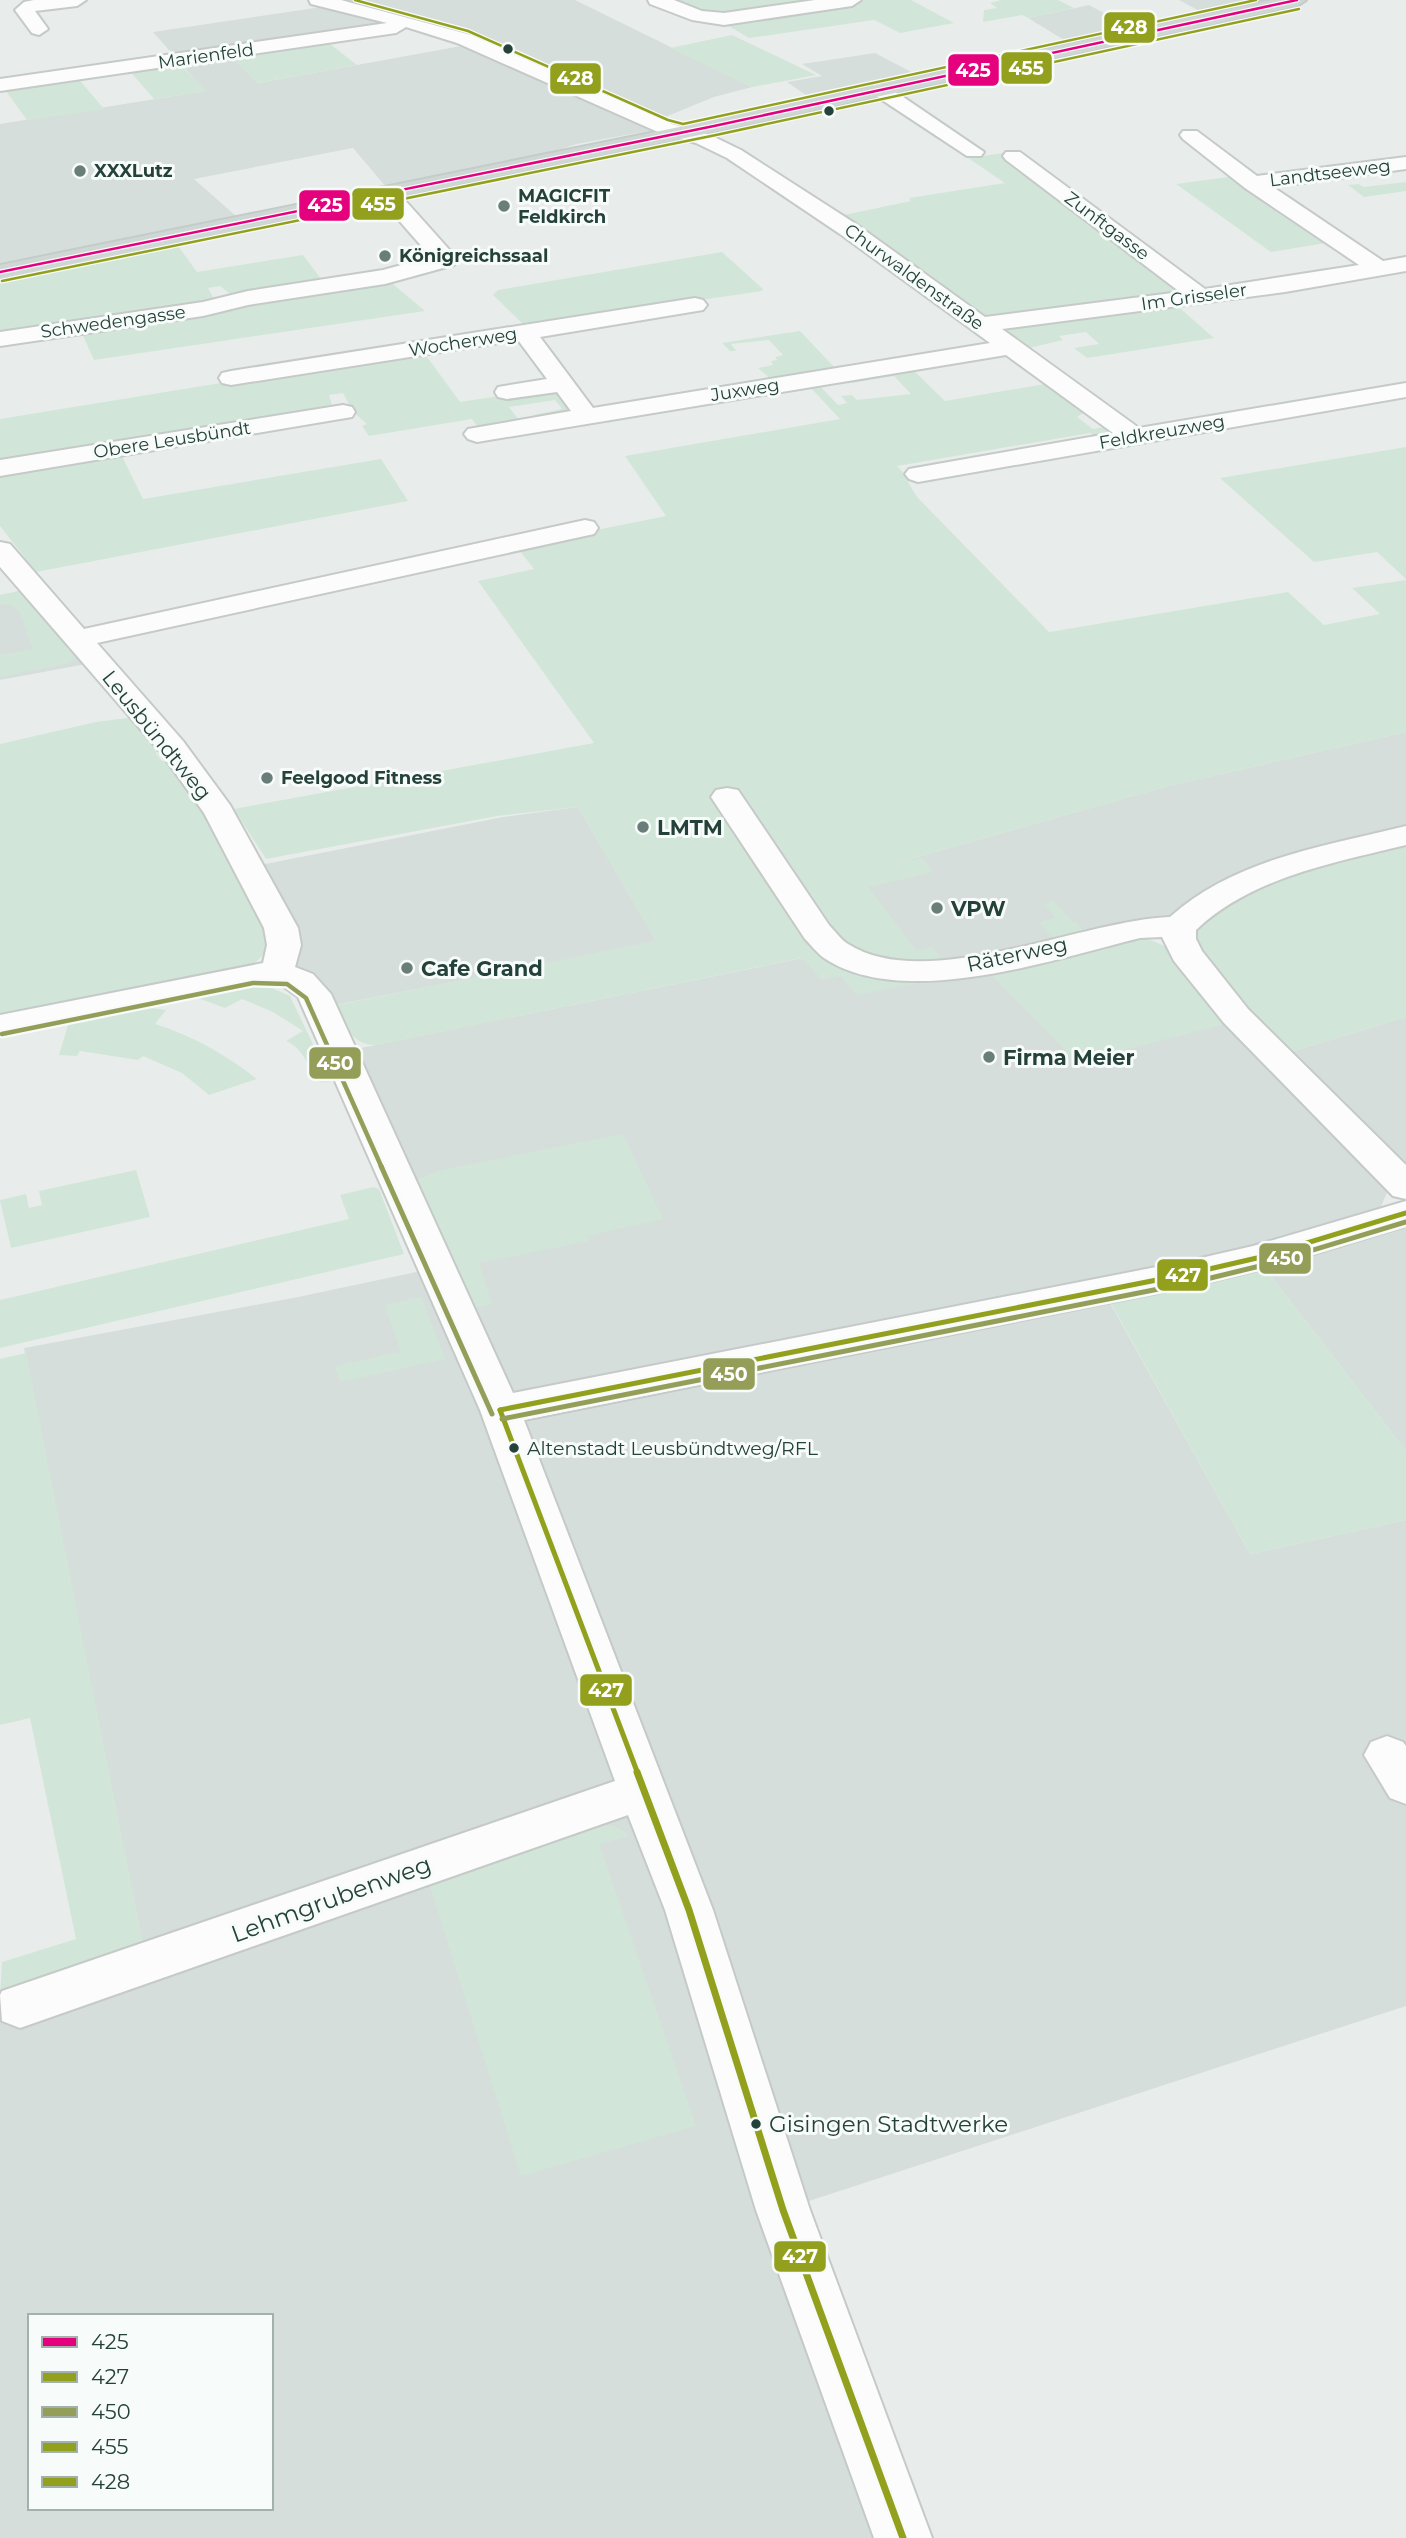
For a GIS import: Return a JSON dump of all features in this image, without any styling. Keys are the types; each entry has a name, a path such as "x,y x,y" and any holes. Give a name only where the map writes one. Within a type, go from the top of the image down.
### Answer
{"main road":[{"path":"0,272 683,133 1297,0"}],"street":[{"path":"39,29 24,10 31,6 77,0"},
{"name":"Churwaldenstraße","path":"318,0 464,39 665,128 734,153 841,224 1135,437"},
{"path":"656,0 699,16 724,19 852,0"},
{"name":"Marienfeld","path":"0,85 275,46 412,23"},
{"path":"880,90 974,152"},
{"name":"Landtseeweg","path":"1190,135 1253,183 1378,268"},
{"name":"Zunftgasse","path":"1013,156 1200,297"},
{"name":"Landtseeweg","path":"1253,183 1406,163"},
{"name":"Schwedengasse","path":"0,339 220,296 399,274 446,260 386,193"},
{"name":"Im Grisseler","path":"981,326 1200,297 1406,264"},
{"name":"Wocherweg","path":"231,378 695,305"},
{"path":"524,332 587,416"},
{"name":"Juxweg","path":"477,434 1012,347"},
{"path":"507,392 562,384"},
{"name":"Feldkreuzweg","path":"918,474 1406,390"},
{"name":"Obere Leusbündt","path":"0,468 347,411"},
{"path":"76,639 585,528"},
{"name":"Leusbündtweg","path":"0,551 172,747 219,811 249,864 284,937 277,973"},
{"name":"Räterweg","path":"727,797 817,932 836,951 876,968 917,971 987,965 1154,925 1179,927"},
{"path":"1406,835 1320,858 1231,888 1192,912 1179,927 1179,939 1186,954 1236,1016 1406,1186"},
{"path":"0,1025 239,976 277,973 300,980 314,994 500,1410 689,1910 783,2210 903,2538"},
{"path":"500,1410 1192,1273 1257,1258 1406,1213"},
{"name":"Lehmgrubenweg","path":"20,2006 147,1966 393,1876 642,1791"}],"shaded area":[{"path":"333,0 575,0 752,87 714,97 653,122 665,128 577,144 545,154 386,187 353,148 194,179 236,216 0,263 0,124 205,91 153,32 328,6","holes":["412,23 472,44 258,83 228,53"]},
{"path":"1179,0 1267,0 1203,13"},
{"path":"1089,5 1134,29 1069,43 1028,18"},
{"path":"875,53 917,75 810,98 787,82 822,76 802,64"},
{"path":"32,589 97,662 0,680 0,595"},
{"path":"1406,732 1406,835 1319,858 1192,912 987,965 902,961 840,879 1168,786"},
{"path":"578,807 657,942 320,1008 300,980 250,867 503,817"},
{"path":"803,958 822,979 841,975 987,970 1229,1023 1388,1190 1380,1209 1370,1214 1406,1213 1406,1451 1257,1258 1104,1292 1250,1554 1406,1520 1406,2006 803,2203 903,2538 0,2538 0,2007 20,2006 147,1966 24,1348 298,1297 435,1268 341,1052"},
{"path":"1406,1017 1406,1185 1287,1053"}],"green space":[{"path":"665,0 839,0 713,16"},
{"path":"864,0 911,0 954,23 900,33 874,20 749,38 727,25 733,20"},
{"path":"1001,0 1058,0 1074,8 1028,18 1022,15 983,22 984,10 997,8 990,3"},
{"path":"732,35 816,75 752,87 670,48"},
{"path":"325,40 357,65 257,83 228,54"},
{"path":"178,62 206,91 154,99 128,69"},
{"path":"76,76 104,109 27,120 6,91 12,88"},
{"path":"1003,153 1189,293 989,320 839,216 911,201 909,198 1005,183 968,158"},
{"path":"1236,176 1332,242 1271,252 1176,184"},
{"path":"1406,182 1406,191 1364,197 1348,185 1359,184 1363,187"},
{"path":"176,243 197,272 303,255 325,284 238,295 230,294 220,286 208,288 212,300 0,336 0,280"},
{"path":"722,252 763,289 762,291 525,326 493,295 498,290"},
{"path":"387,279 425,311 94,360 80,329"},
{"path":"1174,303 1214,338 1087,358 1074,348 1099,344 1086,332 1059,336 1063,340 1029,348 1002,330 1003,327"},
{"path":"800,331 836,369 773,381 758,368 773,365 771,361 777,360 775,357 783,355 769,340 731,344 736,351 730,351 722,343"},
{"path":"422,350 460,402 558,387 578,414 540,421 534,415 562,409 555,400 509,407 522,424 481,431 472,419 369,436 362,426 367,424 353,412 343,393 329,395 332,405 330,408 0,465 0,419"},
{"path":"911,368 945,401 1051,383 1085,412 1077,417 1093,429 1109,426 1113,432 1101,439 1090,433 897,466 919,499 1049,632 1288,592 1324,625 1380,614 1352,588 1406,580 1406,732 1168,786 893,864 922,858 933,872 868,887 917,951 932,947 942,960 1141,938 1156,942 1176,955 1229,1023 1077,1062 987,970 857,995 841,976 822,979 802,958 376,1045 360,1042 355,1038 346,1026 337,1005 656,941 578,807 497,816 266,859 234,809 594,743 478,581 534,569 516,546 666,516 625,456 840,419 808,385 817,383 838,405 847,403 841,396 852,395 857,400 911,394 894,376 852,383 844,379"},
{"path":"1406,447 1406,579 1377,552 1314,562 1220,478"},
{"path":"120,452 143,499 381,459 408,501 36,572 0,526 0,472"},
{"path":"23,590 74,651 75,658 70,663 0,677 0,655 33,649 20,612 9,604 0,605 0,595"},
{"path":"134,717 159,749 156,753 162,761 167,762 205,812 268,929 268,950 256,962 236,969 0,1016 0,744 96,722"},
{"path":"1406,846 1406,1017 1287,1053 1245,1011 1218,978 1199,944 1195,927 1242,894 1318,868"},
{"path":"1053,901 1084,932 1054,940 1039,922 1056,918 1044,904"},
{"path":"249,987 272,988 290,996 331,1082 320,1082 316,1079 304,1056 286,1041 303,1031 273,1012 242,999 225,1008 195,997"},
{"path":"144,1007 166,1010 155,1024 208,1047 257,1079 209,1095 182,1073 143,1056 138,1060 80,1051 77,1056 59,1055 69,1022"},
{"path":"623,1134 663,1219 587,1236 589,1241 479,1263 492,1304 471,1309 416,1185 418,1179 442,1170"},
{"path":"136,1170 150,1217 11,1248 0,1200 26,1194 29,1208 42,1205 39,1191"},
{"path":"373,1187 379,1189 404,1254 0,1348 0,1300 349,1219 340,1195"},
{"path":"1264,1267 1406,1451 1406,1520 1250,1554 1109,1300"},
{"path":"421,1297 445,1359 340,1382 335,1366 401,1352 385,1305"},
{"path":"26,1353 144,1951 0,1995 2,1962 76,1939 30,1718 0,1725 0,1359"},
{"path":"611,1825 629,1836 599,1844 696,2126 521,2176 430,1886 432,1881 595,1826"}],"transit line":[{"name":"428","path":"355,0 468,31 668,120 683,124 1256,0"},
{"name":"425","path":"0,272 714,126 1297,0"},
{"name":"455","path":"2,281 716,135 1299,9"},
{"name":"450","path":"2,1034 253,983 287,984 306,998 492,1414"},
{"name":"427","path":"500,1410 1192,1273 1257,1258 1406,1213"},
{"name":"450","path":"502,1419 1194,1282 1260,1266 1406,1222"},
{"name":"427","path":"500,1410 689,1910 783,2210 903,2538"}],"place":[{"name":"XXXLutz","path":"80,171"},
{"name":"MAGICFIT Feldkirch","path":"504,206"},
{"name":"Königreichssaal","path":"385,256"},
{"name":"Feelgood Fitness","path":"267,778"},
{"name":"LMTM","path":"643,827"},
{"name":"VPW","path":"937,908"},
{"name":"Cafe Grand","path":"407,968"},
{"name":"Firma Meier","path":"989,1057"},
{"name":"Altenstadt Leusbündtweg/RFL","path":"514,1448"},
{"name":"Gisingen Stadtwerke","path":"756,2124"}]}
